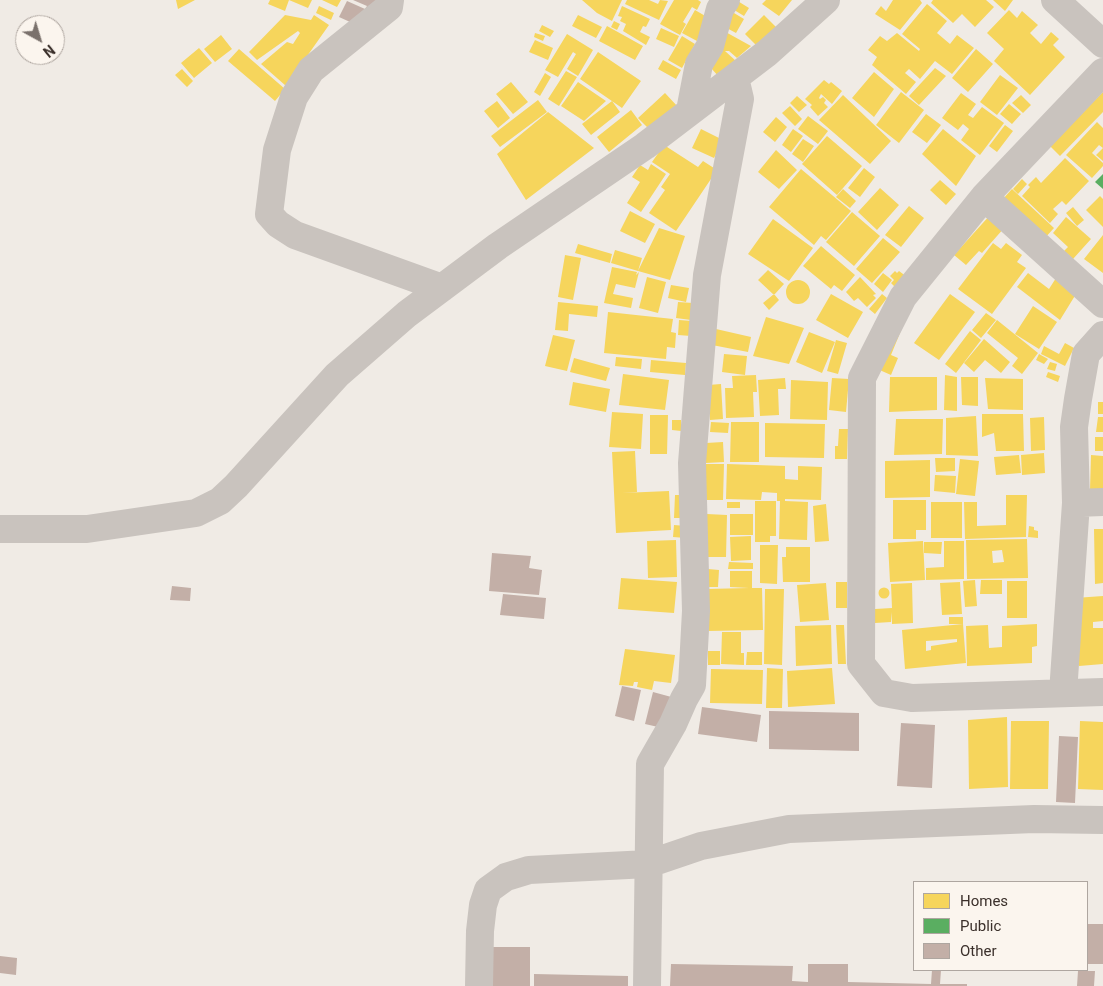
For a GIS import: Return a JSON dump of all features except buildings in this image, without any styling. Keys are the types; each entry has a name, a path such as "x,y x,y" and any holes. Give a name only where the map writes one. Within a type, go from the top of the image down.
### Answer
{"street":[{"path":"390,0 389,7 311,70 294,97 277,150 268,214 278,224 295,235 442,288"},
{"path":"0,528 87,529 196,513 220,501 236,486 337,375 407,314 498,246 645,146 767,53 826,0"},
{"path":"1055,0 1103,44"},
{"path":"690,112 699,64 710,46 723,1"},
{"path":"1103,72 984,197 903,297 862,378 861,664 884,692 912,698 1103,692"},
{"path":"647,986 650,764 673,724 692,684 696,611 692,463 707,275 740,99 735,78"},
{"path":"984,197 1103,304"},
{"path":"1063,693 1076,503 1074,427 1086,354 1103,335"},
{"path":"1076,503 1103,502"},
{"path":"478,986 480,931 483,905 488,890 506,877 529,870 648,864 701,846 789,829 1034,819 1103,820"}]}
